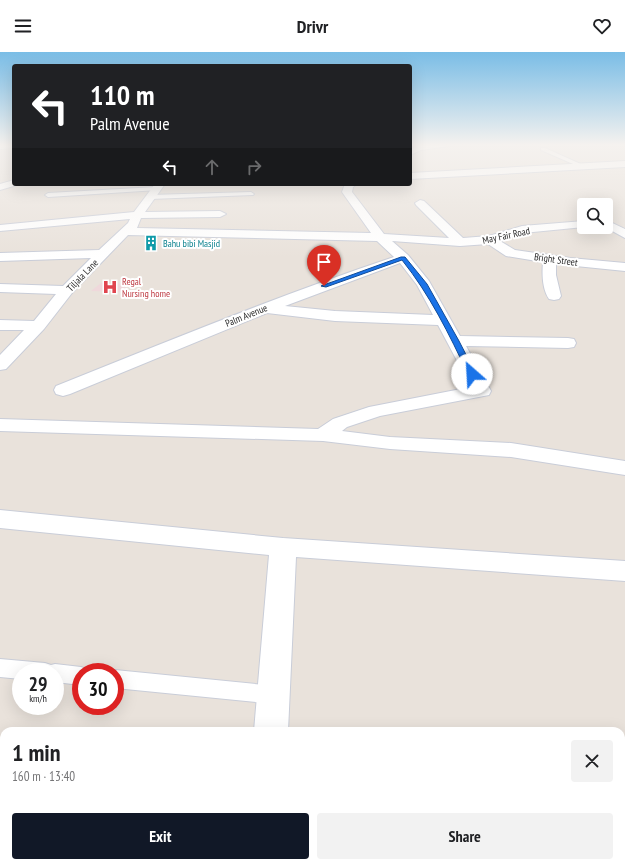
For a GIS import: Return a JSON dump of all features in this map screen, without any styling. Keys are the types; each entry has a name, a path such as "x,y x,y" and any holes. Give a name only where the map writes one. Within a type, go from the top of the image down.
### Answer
{"street":[{"path":"0,187 12,184"},
{"path":"323,435 340,423 376,411 482,391 424,284 403,258 380,237 347,192 349,186"},
{"name":"Tiljala Lane","path":"0,365 38,326 68,290 102,254 133,225 137,215 155,190"},
{"path":"420,203 460,242"},
{"path":"2,227 137,215 220,214"},
{"path":"613,221 625,220"},
{"name":"May Fair Road","path":"125,231 380,237 460,242 490,240 522,230 577,225"},
{"path":"613,226 625,234"},
{"path":"0,256 16,242 17,234 2,227"},
{"name":"Bright Street","path":"490,240 511,253 550,259 625,267"},
{"path":"0,256 102,254"},
{"name":"Palm Avenue","path":"63,390 264,308 354,274 403,258"},
{"path":"550,259 549,275 554,296"},
{"path":"0,288 68,290"},
{"path":"264,308 335,316 444,320"},
{"path":"0,325 38,326"},
{"path":"456,341 568,343"},
{"path":"0,425 31,424 323,435 390,443 511,450 625,468"},
{"path":"0,519 283,547 625,571"},
{"path":"271,727 275,695 283,547"}],"lane":[{"path":"48,195 155,190 251,194"},
{"path":"0,668 12,669"},
{"path":"124,680 275,695"}],"shaded area":[{"name":"Regal Nursing home","path":"101,283 129,284 121,292 91,291"}],"place":[{"name":"Bahu bibi Masjid","path":"151,243"},
{"name":"Regal Nursing home","path":"110,287"}],"route":[{"path":"324,286 354,274 403,258 424,284 456,341 472,374"}]}
